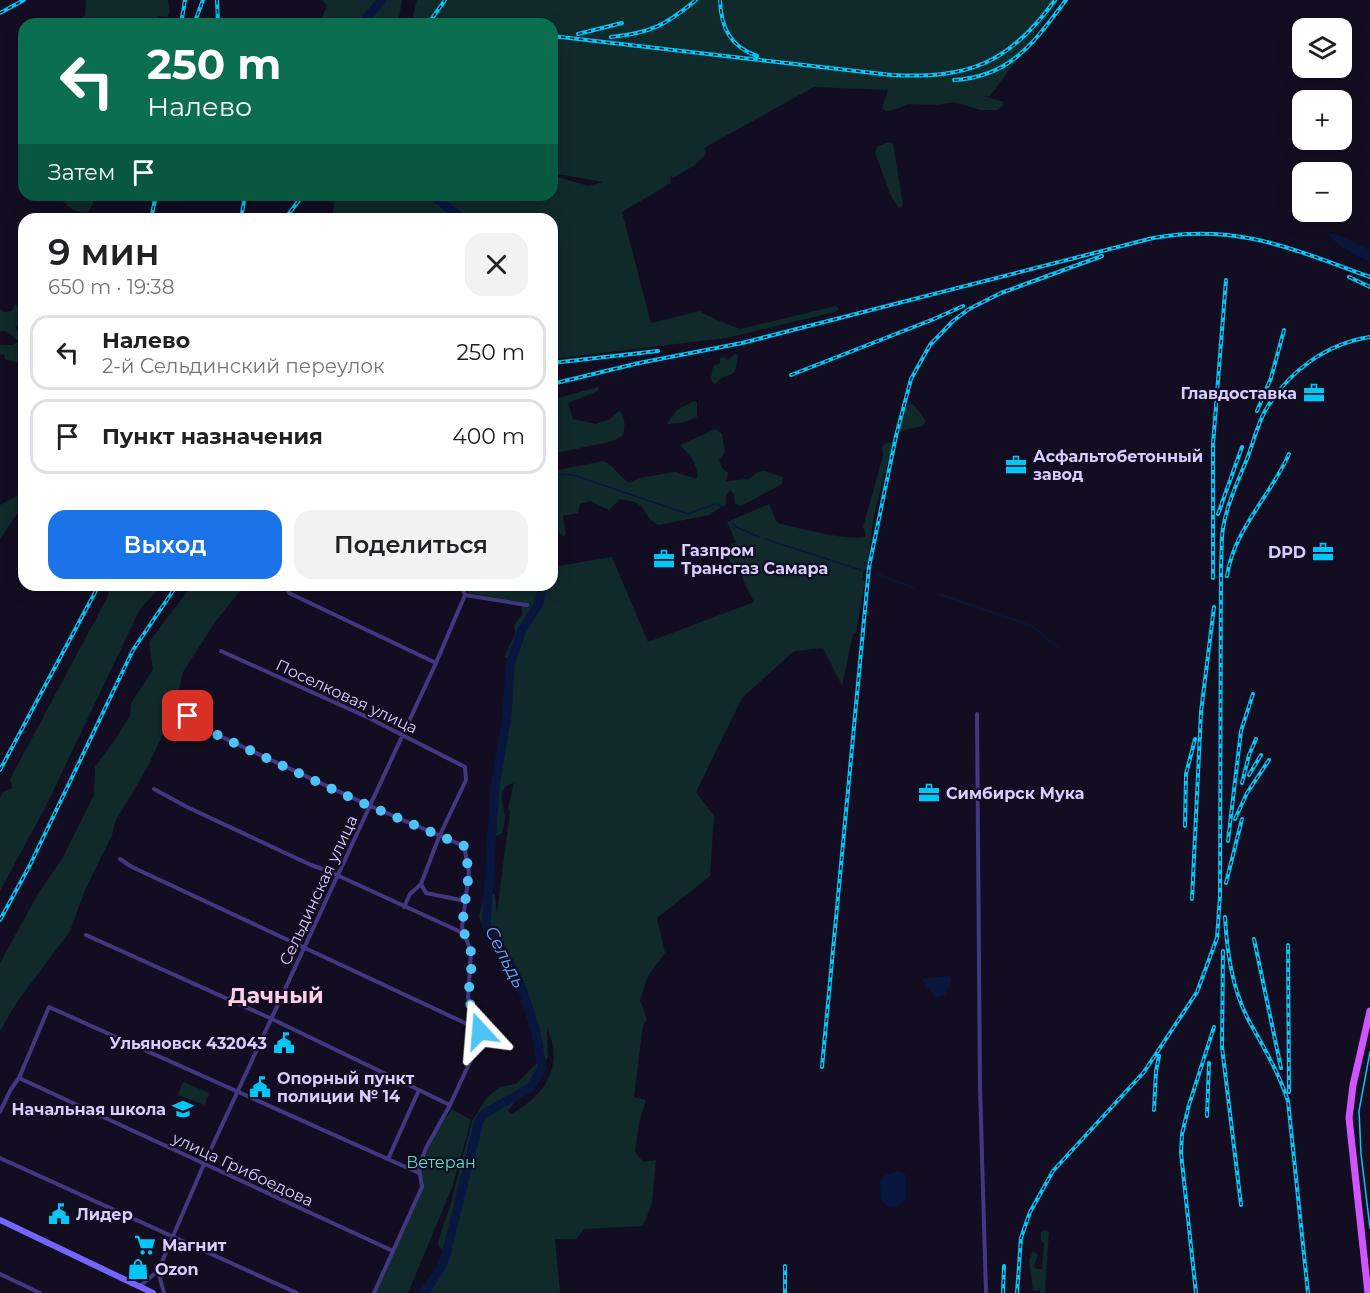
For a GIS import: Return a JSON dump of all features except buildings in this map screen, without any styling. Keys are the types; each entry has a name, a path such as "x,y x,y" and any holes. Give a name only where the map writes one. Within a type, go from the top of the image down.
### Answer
{"main road":[{"path":"1368,1293 1349,1118 1353,1085 1370,1011"}],"street":[{"path":"288,591 436,663"},
{"path":"463,591 465,595 527,605"},
{"name":"Сельдинская улица","path":"159,1271 204,1164 339,875 465,595"},
{"name":"Поселковая улица","path":"221,651 463,765 467,770 466,780 439,837"},
{"path":"977,714 980,1086 986,1293"},
{"path":"188,716 194,724 370,806 464,846 469,872 463,933 471,952 472,962 468,998 480,1031 480,1040 450,1105 426,1148 419,1173 422,1187 374,1293"},
{"path":"154,789 197,812 463,933"},
{"path":"404,907 410,894 421,884 439,837"},
{"path":"120,859 132,867 480,1031"},
{"path":"421,884 426,893 465,901"},
{"path":"86,935 272,1019 450,1105"},
{"path":"0,1112 19,1078 49,1007 419,1173"},
{"name":"улица Грибоедова","path":"19,1078 393,1251"},
{"path":"388,1159 419,1090"},
{"path":"0,1158 297,1293"},
{"path":"0,1220 153,1293"},
{"path":"139,1286 159,1271 164,1293"},
{"path":"0,1274 40,1293"}],"green space":[{"path":"86,0 168,0 170,12 167,17 156,18 82,18 85,15"},
{"path":"322,0 402,0 399,18 322,18 327,6"},
{"path":"417,0 1060,0 990,96 983,96 1004,102 997,110 980,110 954,102 936,105 909,104 886,111 882,108 888,90 814,87 704,148 706,154 695,165 673,178 670,175 671,183 622,212 651,323 700,311 740,329 836,306 839,309 835,312 726,338 558,358 558,213 334,213 335,201 558,201 558,177 588,186 603,182 558,174 558,18 412,18"},
{"path":"890,142 893,144 903,205 899,208 892,198 875,153 878,146"},
{"path":"63,201 93,201 88,212 74,210"},
{"path":"15,304 18,305 18,326 16,326 18,341 6,331 0,331 0,309 5,312 12,311"},
{"path":"18,341 18,363 5,359 4,354 0,355 0,345 13,345"},
{"path":"735,354 738,355 733,373 720,379 716,384 713,383 711,378 713,366 720,363 720,358 725,357 727,360"},
{"path":"598,387 598,391 568,403 573,419 596,424 610,419 619,411 624,419 623,435 613,441 558,453 558,398"},
{"path":"694,401 697,402 697,417 685,422 667,424 677,410"},
{"path":"909,403 914,405 926,421 923,426 901,431 899,428 903,412"},
{"path":"716,429 722,434 725,452 719,460 722,468 728,473 726,481 749,479 758,472 764,471 783,477 782,484 741,506 735,504 734,494 730,490 726,497 726,504 709,515 658,525 636,503 620,499 609,510 590,501 580,504 578,513 563,516 566,535 563,537 558,531 558,470 604,461 630,483 639,478 675,472 697,479 695,464 680,445"},
{"path":"893,442 874,515 867,568 864,570 862,580 865,581 856,633 853,634 842,686 823,648 794,651 742,698 696,792 714,816 710,876 657,918 665,953 648,976 640,1000 647,1020 643,1025 634,1097 646,1100 639,1123 635,1152 643,1162 656,1160 652,1204 643,1226 584,1229 576,1239 555,1239 560,1293 418,1293 439,1264 445,1251 439,1247 438,1242 450,1206 472,1121 486,1099 499,1087 516,1084 538,1062 533,1035 518,986 499,941 479,917 485,893 495,895 497,913 510,811 508,808 514,783 508,785 503,792 505,820 503,832 497,836 492,830 510,665 509,660 504,657 515,634 514,625 523,614 521,607 526,603 468,591 558,591 559,566 612,557 648,642 754,602 743,580 741,567 738,565 732,568 725,548 736,542 727,522 769,504 777,523 837,536 859,538 866,536 863,527 883,456 882,447 886,443","holes":["547,1027 552,1041 552,1067 542,1088 534,1098 511,1114 508,1111 548,1057"]},
{"path":"18,495 17,514 0,539 0,505"},
{"path":"109,591 156,591 140,609 45,808 0,891 0,798 3,792 12,788 10,779"},
{"path":"187,591 240,591 216,621 183,672 175,709 147,768 115,822 112,835 85,890 70,931 17,1002 0,1031 0,963 39,892 62,859 94,795 95,767 120,732 130,715 131,703 153,669 149,642"},
{"path":"184,1082 209,1093 205,1105 178,1095"},
{"name":"Ветеран","path":"452,1109 471,1120 453,1185 408,1293 375,1293 423,1186 422,1164 432,1139"},
{"path":"1044,1230 1049,1232 1045,1293 1041,1293 1039,1290 1033,1291 1029,1260 1033,1251 1038,1255 1034,1266 1036,1269 1042,1269 1044,1244 1041,1240 1041,1232"}],"water":[{"path":"1326,232 1344,237 1370,250 1370,261 1346,249"},
{"path":"948,976 951,978 948,989 939,997 935,997 922,979"},
{"path":"899,1171 906,1175 905,1200 898,1207 887,1206 881,1201 880,1183 885,1175"}],"waterway":[{"path":"366,18 382,0"},
{"name":"Сельдь","path":"440,201 455,213"},
{"path":"558,474 573,475 688,514 715,504 724,507"},
{"path":"733,523 736,527 759,537"},
{"path":"765,539 861,570"},
{"path":"877,574 914,588"},
{"name":"Сельдь","path":"424,1293 441,1268 446,1255 479,1121 485,1113 530,1088 542,1068 536,1032 524,994 511,965 486,926 495,786 507,717 510,665 521,632 539,603 542,591"},
{"path":"939,594 1032,626 1058,647"}],"tram line":[{"path":"1370,1052 1359,1111 1361,1154 1370,1228"}],"railway":[{"path":"0,13 24,0"},
{"path":"182,18 185,0"},
{"path":"196,18 203,0"},
{"path":"217,0 218,18"},
{"path":"432,18 445,0"},
{"path":"611,37 648,30 676,16 696,0"},
{"path":"720,0 722,19 729,35 740,47 757,56"},
{"path":"558,37 891,75 918,76 965,70 985,63 1021,39 1055,0"},
{"path":"954,80 991,72 1019,55 1032,43 1066,0"},
{"path":"578,34 622,23"},
{"path":"152,213 155,201"},
{"path":"242,213 244,201"},
{"path":"290,213 298,201"},
{"path":"558,383 639,363 742,343 1153,238 1183,234 1238,236 1264,241 1370,277"},
{"path":"822,1067 869,567 896,436 911,379 930,345 953,321 969,309 1001,293 1102,256"},
{"path":"1349,277 1370,287"},
{"path":"1213,578 1213,444 1226,280"},
{"path":"791,375 963,306"},
{"path":"1257,411 1271,378 1284,330"},
{"path":"1017,1293 1021,1238 1030,1212 1053,1171 1144,1072 1197,992 1217,938 1220,896 1222,533 1233,493 1262,417 1285,384 1296,372 1323,353 1370,337"},
{"path":"558,362 658,351"},
{"path":"1218,514 1242,447"},
{"path":"1227,576 1237,543 1289,454"},
{"path":"0,770 96,591"},
{"path":"0,920 30,865 133,650 173,591"},
{"path":"1192,899 1201,712 1214,607"},
{"path":"1228,841 1241,731 1253,694"},
{"path":"1185,826 1186,774 1195,739"},
{"path":"1242,783 1249,755 1256,739"},
{"path":"1249,775 1261,755"},
{"path":"1235,819 1247,793 1269,760"},
{"path":"1226,883 1242,819"},
{"path":"1225,917 1229,957 1238,996 1288,1101 1308,1293"},
{"path":"1254,939 1281,1068"},
{"path":"1288,945 1289,1092"},
{"path":"1223,951 1222,1047 1241,1205"},
{"path":"1196,1293 1181,1153 1182,1134 1214,1027"},
{"path":"1154,1110 1159,1056"},
{"path":"1207,1116 1209,1063"},
{"path":"785,1266 785,1293"},
{"path":"1003,1293 1004,1266"}],"place":[{"name":"Главдоставка","path":"1314,393"},
{"name":"Асфальтобетонный завод","path":"1016,465"},
{"name":"DPD","path":"1323,552"},
{"name":"Газпром Трансгаз Самара","path":"664,559"},
{"name":"Симбирск Мука","path":"929,793"},
{"name":"Ульяновск 432043","path":"284,1043"},
{"name":"Опорный пункт полиции № 14","path":"260,1087"},
{"name":"Начальная школа","path":"183,1109"},
{"name":"Лидер","path":"59,1214"},
{"name":"Магнит","path":"145,1245"},
{"name":"Ozon","path":"138,1269"}],"district":[{"name":"Дачный","path":"276,995"}],"route":[{"path":"188,716 194,724 360,802 464,846 469,872 462,927 472,962 469,972 468,998 478,1020 480,1031"}]}
